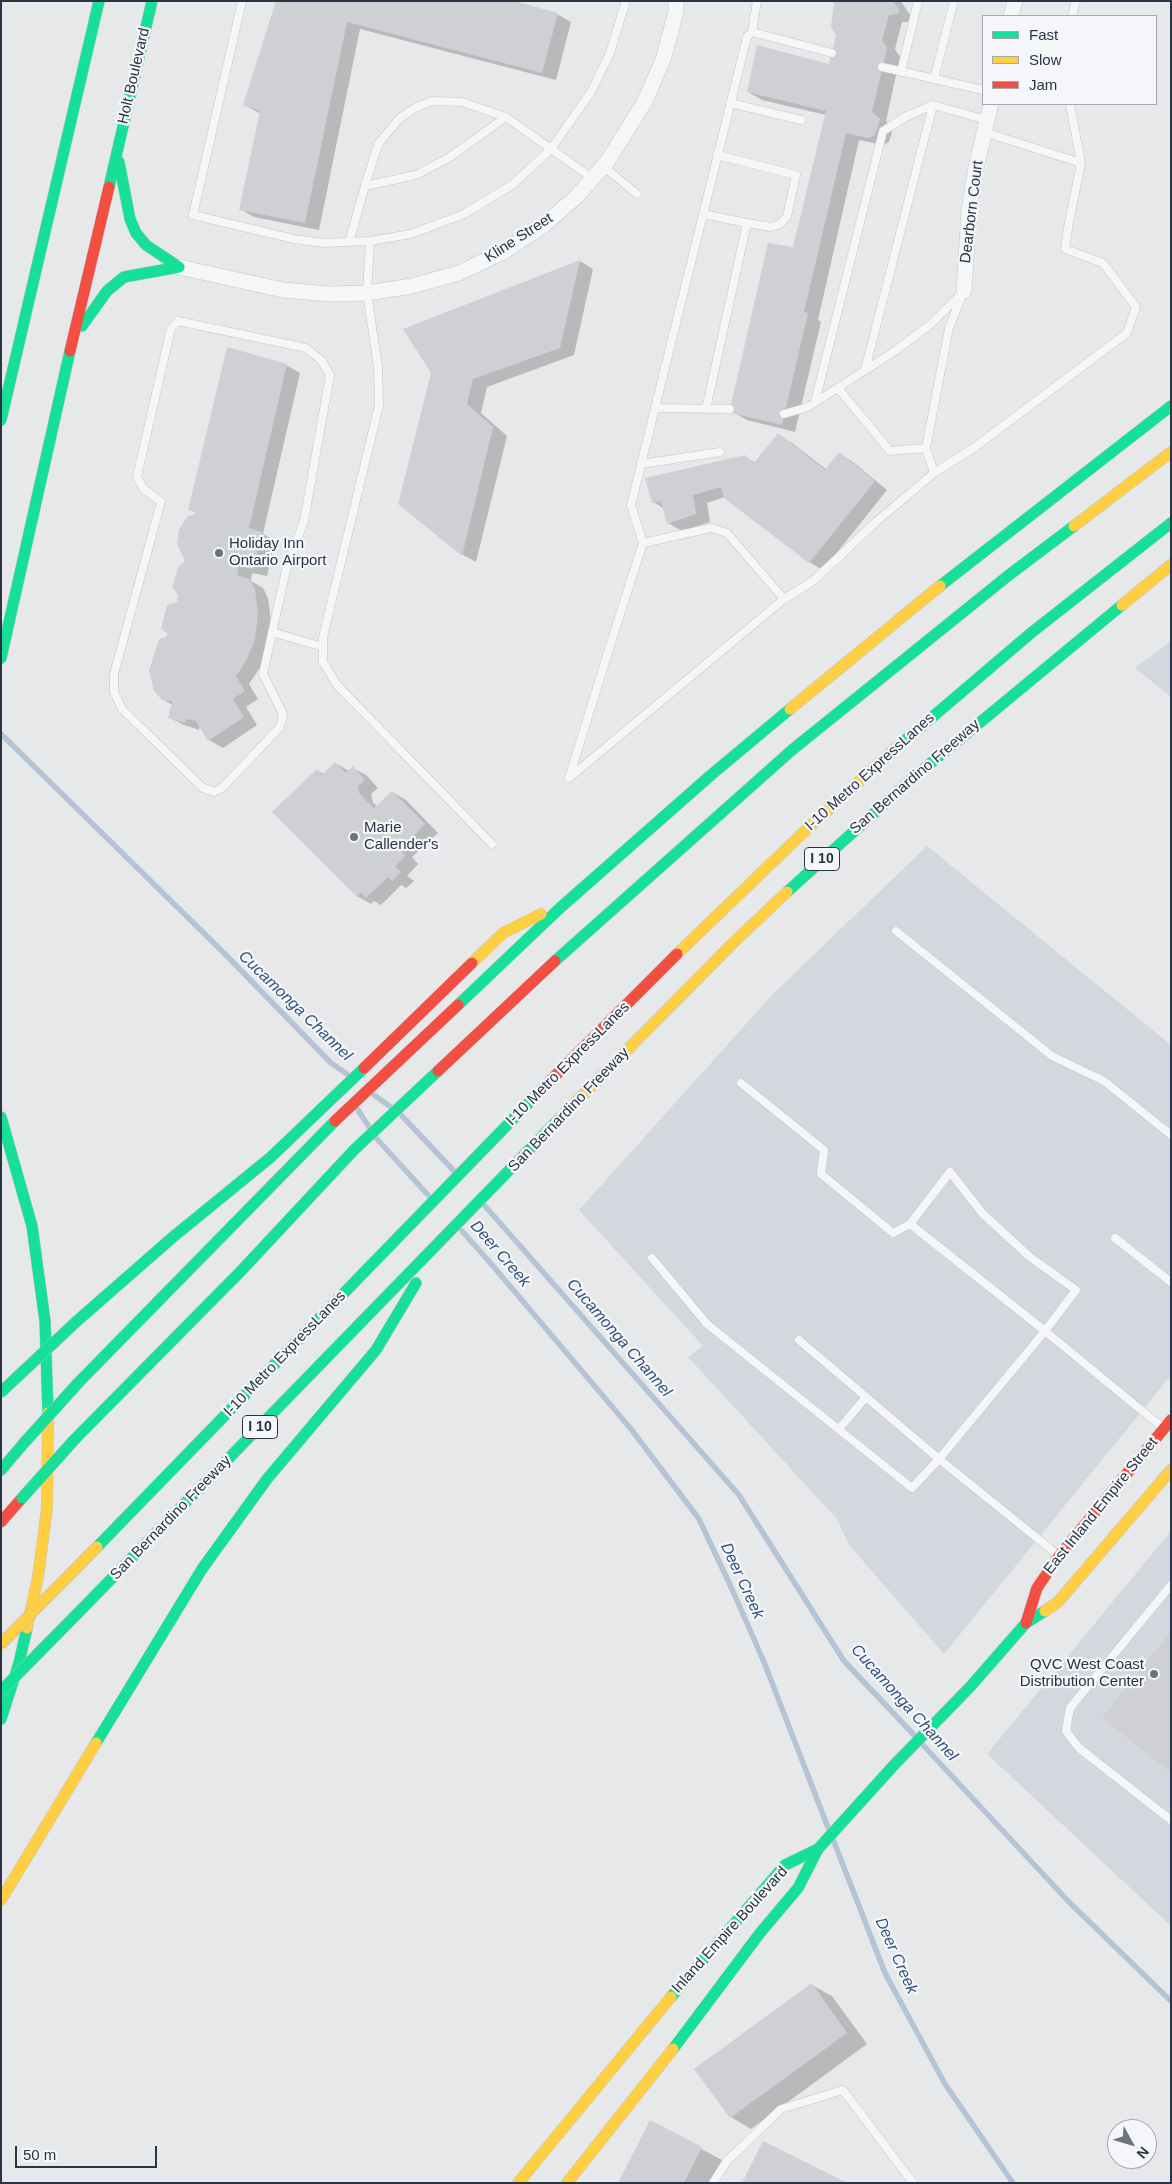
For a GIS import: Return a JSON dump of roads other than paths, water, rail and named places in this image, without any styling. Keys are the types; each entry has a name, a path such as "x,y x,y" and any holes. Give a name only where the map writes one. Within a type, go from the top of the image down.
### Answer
{"main road":[{"path":"1,420 99,1"},
{"name":"Holt Boulevard","path":"1,658 152,1"},
{"path":"117,151 130,219 136,233 146,245 179,267"},
{"path":"74,336 107,292 124,277 179,267"},
{"path":"1,1470 79,1382 334,1123 569,900 711,775 902,615 1171,406"},
{"path":"1,1522 75,1439 241,1271 354,1150 578,939 792,750 1009,575 1171,452"},
{"name":"I-10 Metro ExpressLanes","path":"1,1644 477,1156 699,932 808,828 935,713 1171,523"},
{"name":"San Bernardino Freeway","path":"1,1691 712,964 811,868 993,710 1171,565"},
{"path":"1,1392 77,1321 173,1237 271,1157 503,933 569,900"},
{"path":"1,1117 32,1226 45,1321 49,1438 47,1508 38,1577 19,1663 1,1720"},
{"path":"1,1900 202,1569 267,1479 376,1350 440,1243"},
{"name":"East Inland Empire Street","path":"1026,1623 1037,1588 1059,1556 1167,1424"},
{"name":"East Inland Empire Street","path":"818,1849 895,1764 954,1704 1026,1623 1058,1602 1171,1470"},
{"name":"Inland Empire Boulevard","path":"518,2183 698,1964 785,1865 818,1849"},
{"name":"Inland Empire Boulevard","path":"567,2183 688,2030 760,1933 798,1888 818,1849"}],"street":[{"name":"Kline Street","path":"179,267 283,290 330,294 367,293 412,286 459,273 503,252 543,226 577,196 603,166 645,101 664,57 676,10 676,1"},
{"path":"1011,15 1015,1"},
{"name":"Dearborn Court","path":"964,291 969,211 991,105"}],"lane":[{"path":"242,1 193,215 294,240 323,243 370,241 411,234 464,214 512,185 551,149 591,92 606,61 625,4 624,1"},
{"path":"757,1 752,32 747,37 730,103 631,505 643,543 569,778 784,599 813,580 877,521 934,473 975,447 1127,333 1136,307 1103,263 1066,249 1069,222 1081,163 1070,105"},
{"path":"901,72 918,1"},
{"path":"934,79 954,1"},
{"path":"1072,15 1076,1"},
{"path":"752,32 832,53"},
{"path":"882,68 982,90"},
{"path":"349,242 378,144 400,118 415,108 432,101 462,102 506,117 592,178"},
{"path":"730,103 801,120"},
{"path":"865,370 933,104"},
{"path":"815,402 883,131 906,116 933,104 1081,163"},
{"path":"365,186 416,175 450,157 506,117"},
{"path":"703,214 771,227 780,224 787,217 796,175 717,155"},
{"path":"603,166 637,194"},
{"path":"706,409 747,223"},
{"path":"370,241 367,293 378,367 379,405 323,637 323,662 337,685 492,844"},
{"path":"934,473 926,448 949,328 964,291"},
{"path":"784,414 808,407 895,351 932,324 964,291"},
{"path":"178,321 306,348 321,360 330,375 304,521 286,570 272,632 263,674 283,714 280,727 222,788 214,792 203,788 122,709 114,692 114,674 161,502 143,488 137,477 171,328 178,321"},
{"path":"838,388 890,451 926,448"},
{"path":"655,408 730,409"},
{"path":"641,464 720,452"},
{"path":"643,543 711,528 726,533 784,599"},
{"path":"272,632 323,647"},
{"path":"896,931 1052,1056 1104,1080 1171,1135"},
{"path":"652,1258 707,1324 912,1488 939,1459 1045,1331 1076,1290 1030,1256 983,1214 950,1172 910,1224 893,1233 821,1174 824,1150 741,1083"},
{"path":"910,1224 1045,1331 1167,1424"},
{"path":"1115,1238 1171,1282"},
{"path":"799,1340 939,1459 1059,1556"},
{"path":"838,1429 866,1397"},
{"path":"1171,1585 1070,1708 1066,1731 1079,1748 1171,1820"},
{"path":"714,2183 727,2162 781,2109 843,2090 913,2183"}],"waterway":[{"name":"Cucamonga Channel","path":"1,734 225,954 331,1063 347,1074"},
{"name":"Cucamonga Channel","path":"374,1095 391,1107"},
{"name":"Deer Creek","path":"358,1110 369,1127"},
{"name":"Cucamonga Channel","path":"402,1116 454,1171"},
{"name":"Deer Creek","path":"377,1139 428,1195"},
{"name":"Cucamonga Channel","path":"485,1206 739,1495 844,1661 916,1737"},
{"name":"Deer Creek","path":"462,1231 631,1429 699,1519 764,1662 829,1830"},
{"name":"Cucamonga Channel","path":"922,1744 1069,1902 1171,2001"},
{"name":"Deer Creek","path":"833,1839 885,1973 945,2084 1013,2183"}],"place":[{"name":"Holiday Inn Ontario Airport","path":"219,553"},
{"name":"Marie Callender's","path":"354,837"},
{"name":"QVC West Coast Distribution Center","path":"1154,1674"}]}
